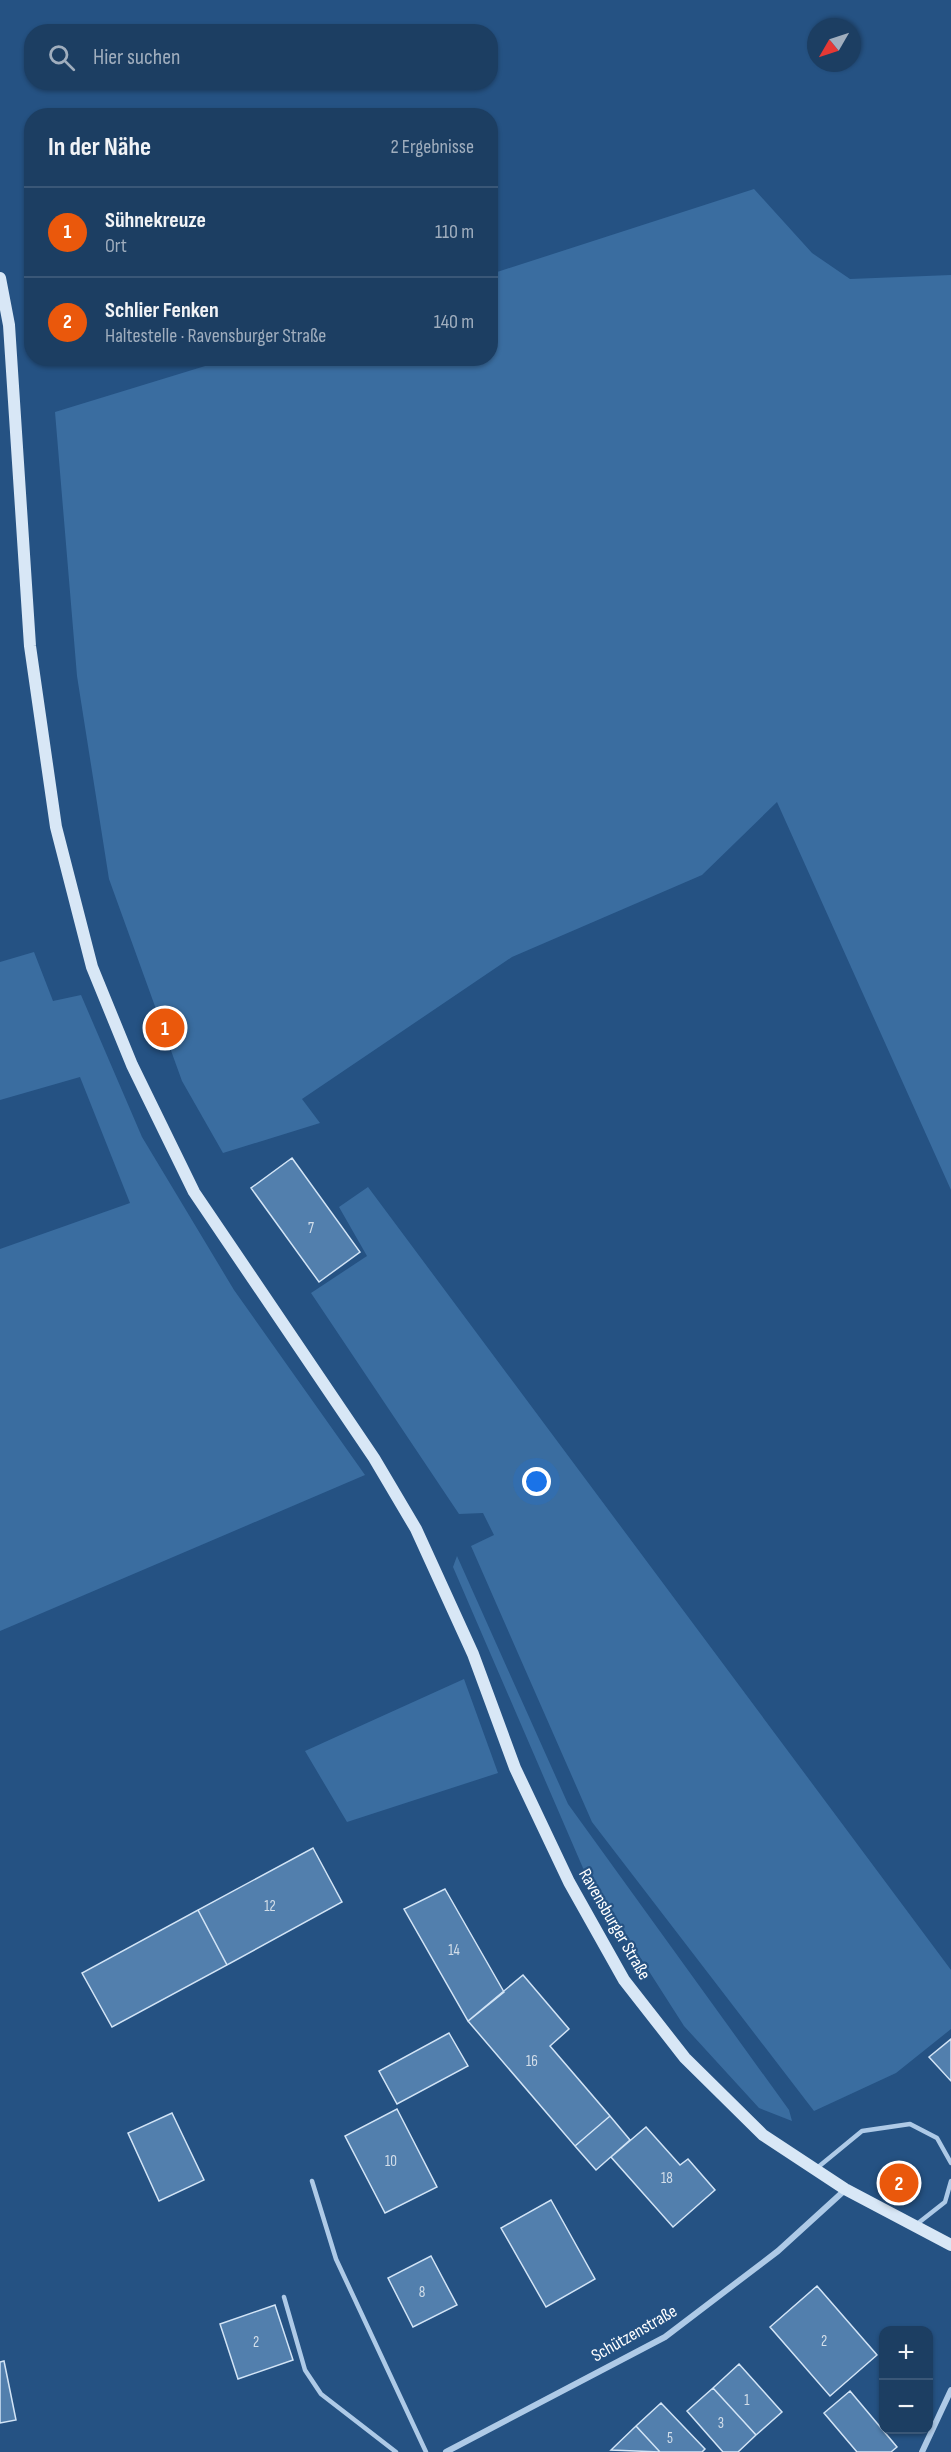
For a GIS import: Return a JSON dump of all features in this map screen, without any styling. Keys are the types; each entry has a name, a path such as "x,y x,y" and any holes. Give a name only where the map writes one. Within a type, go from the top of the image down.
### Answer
{"main road":[{"name":"Ravensburger Straße","path":"0,278 9,325 30,646 56,827 92,967 132,1065 194,1192 336,1401 416,1529 472,1654 515,1768 569,1882 624,1980 693,2065 763,2135 845,2189 951,2245"}],"street":[{"name":"Schützenstraße","path":"446,2452 665,2337 778,2251 845,2189"},
{"path":"922,2452 951,2390"}],"lane":[{"path":"815,2170 862,2131 910,2124 937,2138 951,2163"},
{"path":"312,2181 336,2259 426,2452"},
{"path":"914,2226 945,2202 951,2181"},
{"path":"284,2297 305,2370 321,2394 396,2452"}],"shaded area":[{"path":"754,189 812,253 850,279 951,275 951,1190 777,802 702,875 512,957 302,1099 320,1123 223,1153 182,1081 109,879 77,676 55,412 205,366 498,366 498,272"},
{"path":"34,952 53,1001 81,995 142,1137 234,1290 365,1475 0,1631 0,1249 130,1203 80,1077 0,1100 0,962"},
{"path":"368,1187 951,1970 951,2029 896,2073 814,2111 592,1822 471,1546 494,1535 483,1513 459,1514 311,1293 367,1256 339,1207"},
{"path":"457,1556 568,1804 789,2110 792,2121 759,2108 684,2026 583,1868 453,1567"},
{"path":"464,1679 498,1773 347,1822 305,1751"}],"building":[{"path":"292,1158 360,1252 319,1282 251,1188"},
{"path":"313,1848 342,1902 227,1965 198,1910"},
{"path":"445,1889 504,1992 468,2021 404,1909"},
{"path":"198,1910 227,1965 112,2027 82,1973"},
{"path":"523,1975 569,2029 550,2046 610,2116 575,2146 468,2021"},
{"path":"449,2033 468,2066 397,2104 379,2071"},
{"path":"951,2039 951,2081 929,2057"},
{"path":"397,2109 437,2187 385,2213 345,2136"},
{"path":"172,2113 204,2180 159,2201 128,2133"},
{"path":"610,2116 630,2140 596,2170 575,2146"},
{"path":"646,2127 680,2165 688,2159 715,2190 673,2227 611,2157"},
{"path":"551,2200 595,2279 546,2307 501,2228"},
{"path":"431,2256 457,2305 413,2327 388,2278"},
{"path":"817,2286 877,2355 830,2396 770,2327"},
{"path":"275,2305 293,2360 238,2379 220,2324"},
{"path":"4,2361 16,2420 0,2423 0,2362"},
{"path":"739,2364 782,2412 756,2435 713,2388"},
{"path":"713,2388 756,2435 738,2452 723,2452 687,2411"},
{"path":"850,2391 879,2426 879,2434 886,2434 897,2447 891,2452 857,2452 824,2413"},
{"path":"661,2403 705,2449 702,2452 660,2452 636,2426"},
{"path":"636,2426 660,2452 611,2450"}],"place":[{"name":"Sühnekreuze","path":"165,1028"},
{"name":"Schlier Fenken","path":"899,2183"}]}
